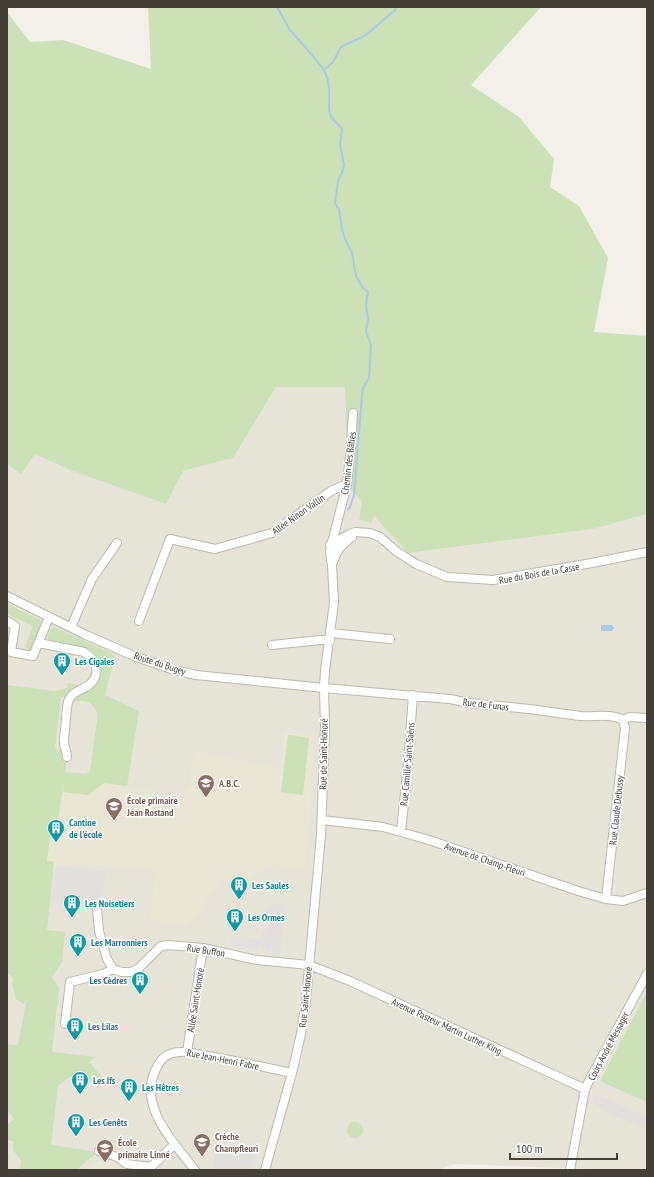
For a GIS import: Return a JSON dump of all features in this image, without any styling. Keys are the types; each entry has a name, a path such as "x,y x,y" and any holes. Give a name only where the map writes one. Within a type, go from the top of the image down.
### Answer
{"street":[{"name":"Chemin des Bâties","path":"324,688 334,603 332,565 330,558 347,484 353,413"},
{"name":"Allée Ninon Vallin","path":"139,621 170,539 215,549 272,533 331,491 347,484"},
{"name":"Rue du Bois de la Casse","path":"334,543 355,532 370,533 380,537 416,564 447,577 493,580 647,552"},
{"path":"71,628 92,579 117,542"},
{"name":"Route du Bugey","path":"7,596 49,618 134,656 174,670 196,675 324,688"},
{"path":"7,621 15,626 10,646 11,652 33,656 49,618"},
{"path":"272,645 320,640 330,637 390,639"},
{"path":"39,643 84,652 90,656 95,663 96,669 92,682 88,686 75,692 69,700 64,742 67,757"},
{"name":"Rue de Funas","path":"324,688 413,695 449,699 468,703 578,715 612,717 623,720 629,717 647,718"},
{"name":"Rue de Saint-Honoré","path":"322,820 325,727 324,688"},
{"name":"Rue Camille Saint-Saëns","path":"401,832 413,695"},
{"name":"Rue Claude Debussy","path":"606,899 625,728 623,720"},
{"name":"Avenue de Champ-Fleuri","path":"322,820 383,828 401,832 606,899 623,901 647,894"},
{"name":"Rue Saint-Honoré","path":"265,1170 292,1073 301,1034 309,965 322,820"},
{"path":"97,909 99,931 107,959 113,969"},
{"name":"Rue Buffon","path":"65,1024 70,982 103,974 113,969 122,972 131,972 138,968 161,946 168,945 203,948 257,960 309,965"},
{"name":"Allée Saint-Honoré","path":"187,1052 203,948"},
{"name":"Avenue Pasteur Martin Luther King","path":"309,965 350,981 585,1089"},
{"name":"Cours André Messager","path":"570,1170 585,1089 590,1077 647,974"},
{"name":"Rue Jean-Henri Fabre","path":"195,1170 163,1128 156,1114 151,1096 152,1080 162,1058 169,1054 187,1052 224,1058 292,1073"},
{"path":"99,1151 117,1157 128,1164 151,1167 175,1144"}],"shaded area":[{"path":"276,387 345,387 348,487 408,553 593,529 647,514 647,1170 454,1164 438,1170 7,1170 7,464 21,473 35,454 70,470 183,471 233,458"},
{"path":"284,733 313,734 311,799 305,870 268,865 249,881 220,880 188,927 150,920 156,870 112,865 54,865 54,862 47,861 52,828 59,829 63,792 88,795 104,783 153,790 169,814 177,795 189,787 193,755 199,751 281,769"},
{"path":"55,866 106,872 101,910 51,902"},
{"path":"271,904 284,905 280,957 271,956 272,951 266,950 266,945 258,944 258,949 230,946 231,937 261,940 262,930 266,931 266,924 264,924 265,908 271,909"},
{"path":"595,1094 647,1117 647,1130 600,1109 593,1100"},
{"path":"225,1143 256,1150 251,1170 212,1170 217,1151"},
{"name":"École primaire Linné","path":"107,1155 121,1170 86,1170"}],"green space":[{"path":"148,7 541,7 471,85 519,117 554,159 550,187 579,206 608,258 594,332 647,336 647,514 593,529 408,553 374,516 371,523 359,519 362,502 348,487 345,387 276,387 233,458 183,471 166,504 70,470 35,454 21,474 7,464 7,12 30,42 63,40 151,69"},
{"path":"7,604 40,620 42,625 32,651 25,647 33,626 7,614"},
{"path":"53,628 115,655 105,695 139,711 127,786 104,783 88,795 63,792 64,779 57,827 51,827 47,861 54,862 47,930 65,932 62,962 52,977 59,988 52,1052 95,1057 89,1062 108,1084 69,1077 58,1086 51,1145 98,1152 76,1170 20,1170 21,1160 13,1150 13,1141 7,1140 7,1125 14,1119 7,1110 7,1044 18,1045 27,997 24,1004 16,999 12,983 13,978 7,973 7,685 55,691 67,688 68,683 79,685 73,689 67,697 61,697 55,748 61,750 67,760 65,772 85,774 90,771 98,714 93,705 90,703 69,700 92,682 93,659 48,642 48,634"},
{"path":"288,735 309,738 303,795 281,792"},
{"path":"647,992 647,1102 600,1081"},
{"path":"355,1122 361,1124 363,1130 361,1136 355,1138 349,1136 347,1130 349,1124"}],"water":[{"path":"601,625 612,625 614,628 612,631 601,631"}],"waterway":[{"path":"277,7 290,30 324,70 328,80 329,110 331,117 342,129 340,144 344,165 338,181 335,203 339,210 345,239 352,253 356,276 363,288 368,292 366,305 368,319 366,331 371,345 369,378 363,388 354,495 348,510"},
{"path":"324,70 333,62 341,47 366,35 397,7"}],"place":[{"name":"Les Cigales","path":"62,676"},
{"name":"A.B.C.","path":"206,798"},
{"name":"École primaire Jean Rostand","path":"114,821"},
{"name":"Cantine de l'école","path":"56,843"},
{"name":"Les Saules","path":"239,900"},
{"name":"Les Noisetiers","path":"72,918"},
{"name":"Les Ormes","path":"235,932"},
{"name":"Les Marronniers","path":"78,957"},
{"name":"Les Cèdres","path":"140,995"},
{"name":"Les Lilas","path":"75,1041"},
{"name":"Les Ifs","path":"80,1095"},
{"name":"Les Hêtres","path":"129,1102"},
{"name":"Les Genêts","path":"76,1137"},
{"name":"Crèche Champfleuri","path":"202,1157"},
{"name":"École primaire Linné","path":"105,1163"}]}
